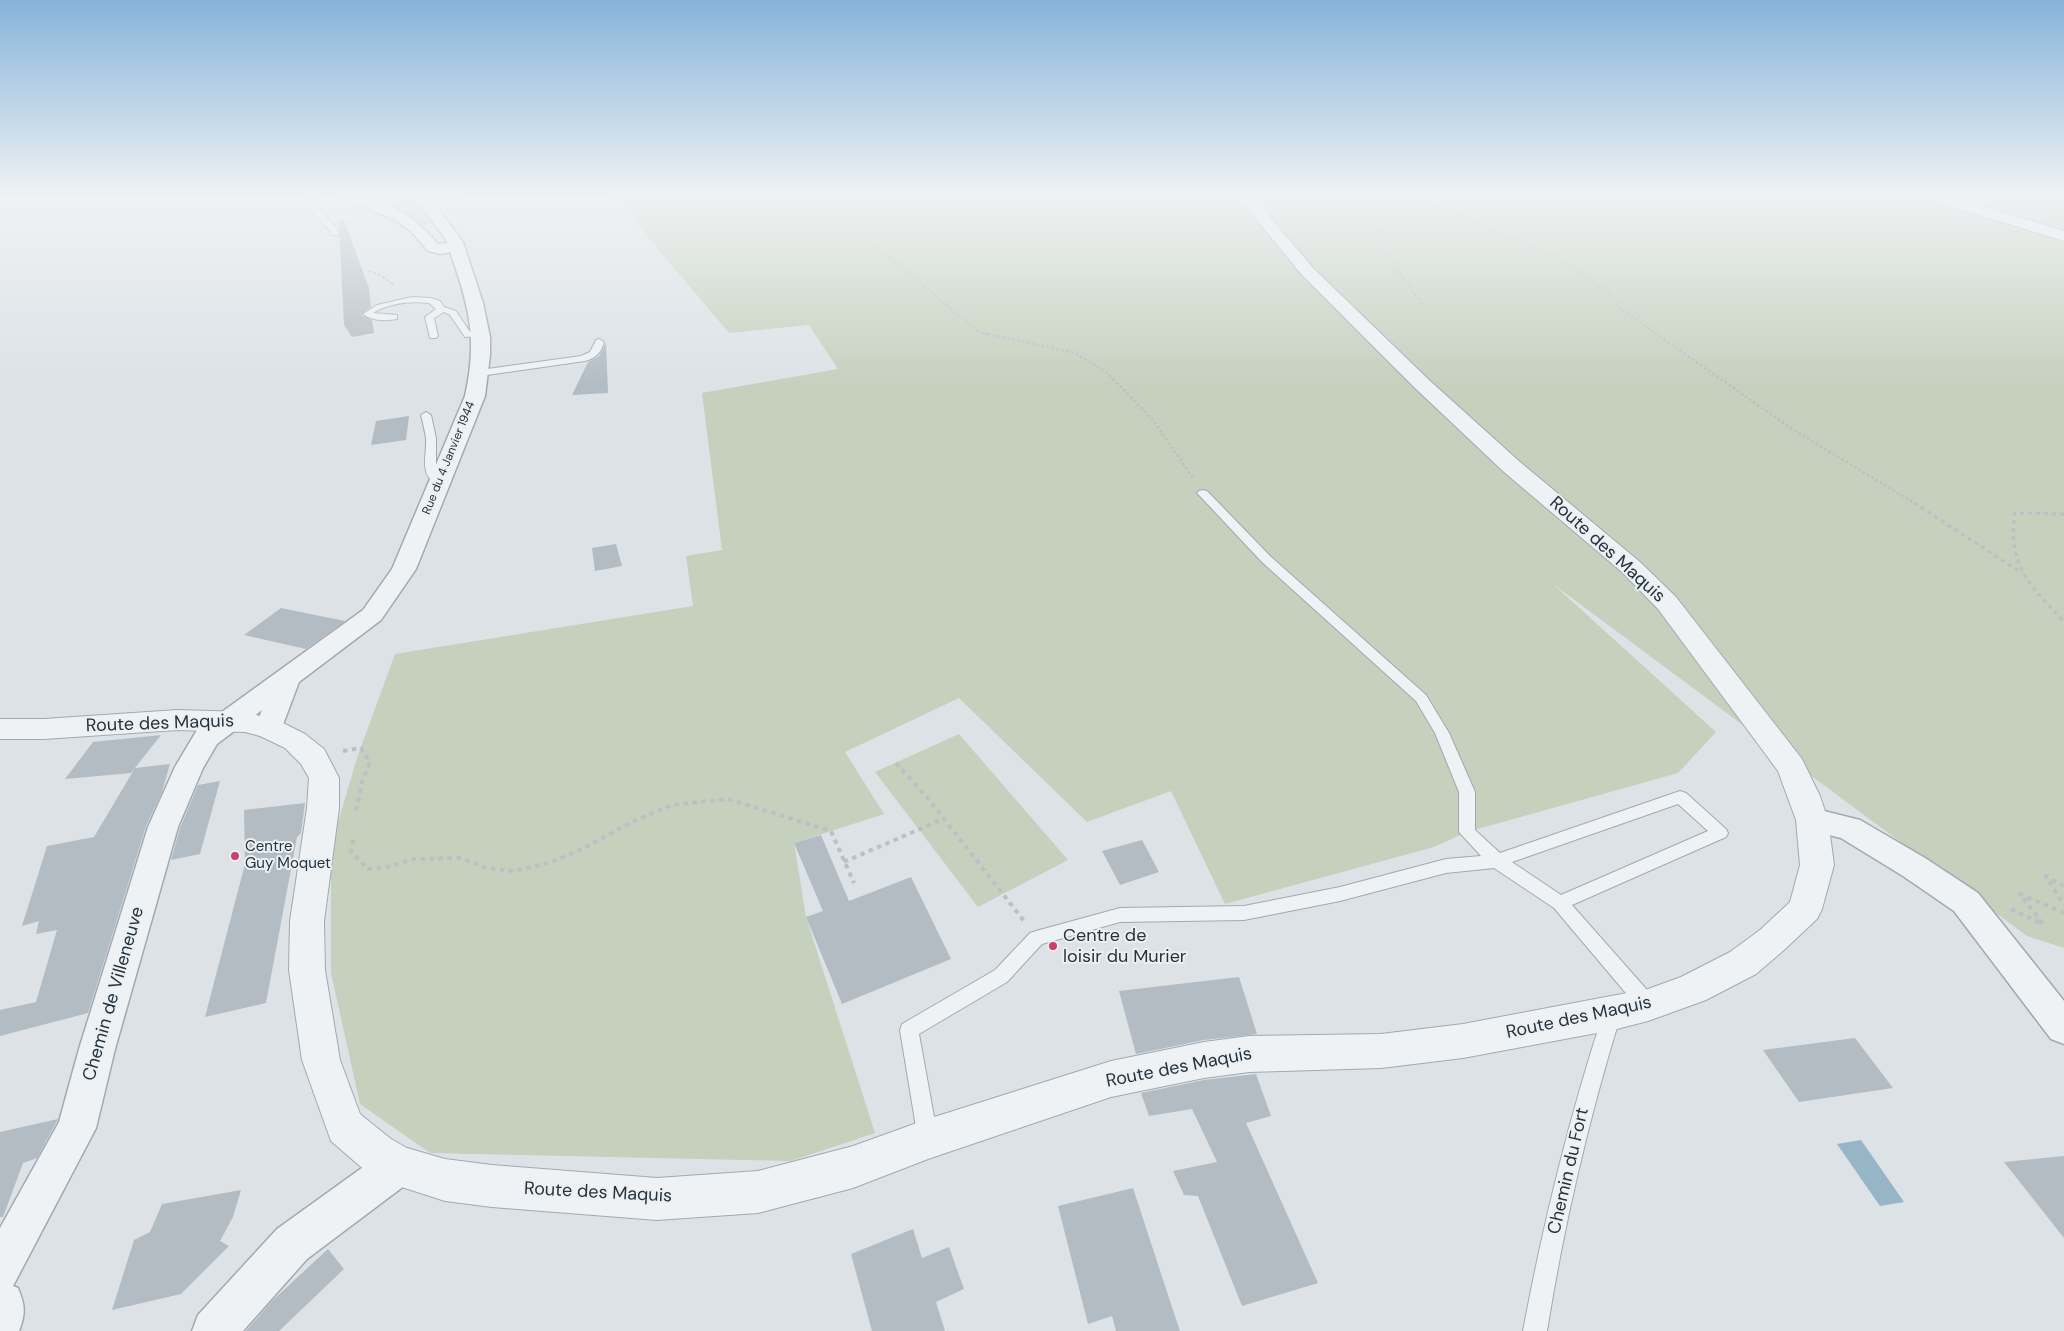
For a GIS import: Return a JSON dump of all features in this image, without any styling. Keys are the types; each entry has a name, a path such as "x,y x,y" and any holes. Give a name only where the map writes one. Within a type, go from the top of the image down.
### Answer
{"street":[{"name":"Rue du 4 Janvier 1944","path":"228,721 372,615 404,569 474,396 480,373 481,333 478,308 461,260"},
{"name":"Route des Maquis","path":"0,729 44,729 177,720 245,722 269,728 295,741 313,757 324,778 323,808 307,922 307,970 322,1060 345,1126 376,1153 398,1166 444,1180 492,1186 657,1199 758,1192 853,1167 928,1139 1111,1079 1204,1060 1249,1054 1381,1051 1463,1041 1630,1009 1693,989 1744,963 1805,909 1817,865 1812,820 1791,767 1667,603 1631,567 1512,467 1422,384 1298,260"},
{"path":"269,728 287,678"},
{"name":"Chemin de Villeneuve","path":"0,1270 77,1128 97,1049 163,827 190,767 207,738 228,721"},
{"path":"1812,820 1849,828 1914,867 1966,902 2064,1028"},
{"path":"214,1331 292,1244 398,1166"},
{"path":"0,1303 2,1302 0,1323"}],"lane":[{"path":"394,317 371,317 367,314 374,308 410,300 434,302 442,310"},
{"path":"433,336 429,316 442,310 448,310 455,314 468,334 481,333"},
{"path":"480,373 586,357 598,350 599,342"},
{"path":"426,414 431,438 430,469 432,474 440,481"},
{"path":"1203,493 1266,559 1421,698 1442,733 1467,792 1467,832 1497,861 1560,903 1630,1009"},
{"path":"928,1139 909,1030 1001,976 1036,938 1120,915 1244,913 1340,894 1446,866 1497,861 1680,797 1720,833 1560,903"},
{"name":"Chemin du Fort","path":"1535,1331 1546,1267 1588,1092 1630,1009"}],"path":[{"path":"891,260 978,332 1075,353 1106,372 1154,420 1203,493"},
{"path":"1389,260 1422,304"},
{"path":"1563,260 1609,293 1621,309 1725,384 1792,429 1888,486 2022,573 2064,622"},
{"path":"2022,573 2016,552 2013,526 2015,513 2064,514"},
{"path":"313,757 361,748 370,762 362,782 356,812"},
{"path":"896,763 943,819 1036,938"},
{"path":"354,832 352,852 368,868 388,867 414,859 460,858 487,868 514,871 552,862 582,850 634,821 672,805 728,799 831,832 854,883"},
{"path":"844,862 943,819"},
{"path":"2064,886 2046,876 2064,905"},
{"path":"1966,902 1990,899 2043,924 2020,894 2064,913"}],"green space":[{"path":"667,260 2064,260 2064,948 2027,936 1553,584 1716,732 1678,773 1467,832 1434,847 1225,904 1171,791 1087,822 959,698 845,752 884,814 794,843 806,917 875,1133 791,1161 430,1153 360,1104 331,973 331,846 357,758 395,654 693,606 686,556 722,550 702,393 838,369 809,325 729,333"},
{"path":"959,734 1068,860 978,907 875,772"}],"water":[{"path":"1861,1140 1904,1202 1880,1206 1837,1144"}],"building":[{"path":"341,260 359,260 369,288 371,307 361,315 372,320 374,333 352,337 344,325"},
{"path":"606,343 608,393 572,395 588,362 599,356"},
{"path":"409,416 406,440 371,445 376,421"},
{"path":"616,544 622,566 595,571 592,548"},
{"path":"281,608 345,621 306,649 244,635"},
{"path":"161,735 131,773 65,779 93,742"},
{"path":"170,764 162,792 146,826 88,1013 0,1036 0,1010 36,1002 57,930 36,934 39,921 22,926 47,846 94,837 135,768"},
{"path":"220,781 200,854 171,860 180,828 198,785"},
{"path":"305,803 301,833 297,837 266,1003 205,1017 245,864 244,810"},
{"path":"821,835 849,901 911,877 951,959 842,1004 806,917 823,911 794,843"},
{"path":"1142,840 1159,872 1120,885 1102,851"},
{"path":"1239,977 1257,1034 1204,1040 1136,1054 1119,991"},
{"path":"1855,1038 1893,1088 1799,1102 1763,1050"},
{"path":"1256,1074 1271,1116 1246,1123 1318,1283 1242,1306 1198,1196 1184,1195 1173,1171 1217,1162 1192,1109 1149,1116 1141,1093 1204,1080"},
{"path":"58,1119 37,1158 23,1163 3,1217 0,1217 0,1132"},
{"path":"2064,1156 2064,1238 2004,1162"},
{"path":"1133,1188 1180,1331 1116,1331 1112,1316 1088,1324 1058,1206"},
{"path":"241,1190 233,1217 220,1241 229,1246 181,1294 112,1310 134,1240 150,1232 162,1204"},
{"path":"913,1229 922,1258 949,1247 964,1289 936,1302 945,1331 872,1331 851,1254"},
{"path":"328,1249 344,1269 279,1331 246,1331 273,1300"}],"place":[{"name":"Centre Guy Moquet","path":"235,856"},
{"name":"Centre de loisir du Murier","path":"1053,946"}]}
